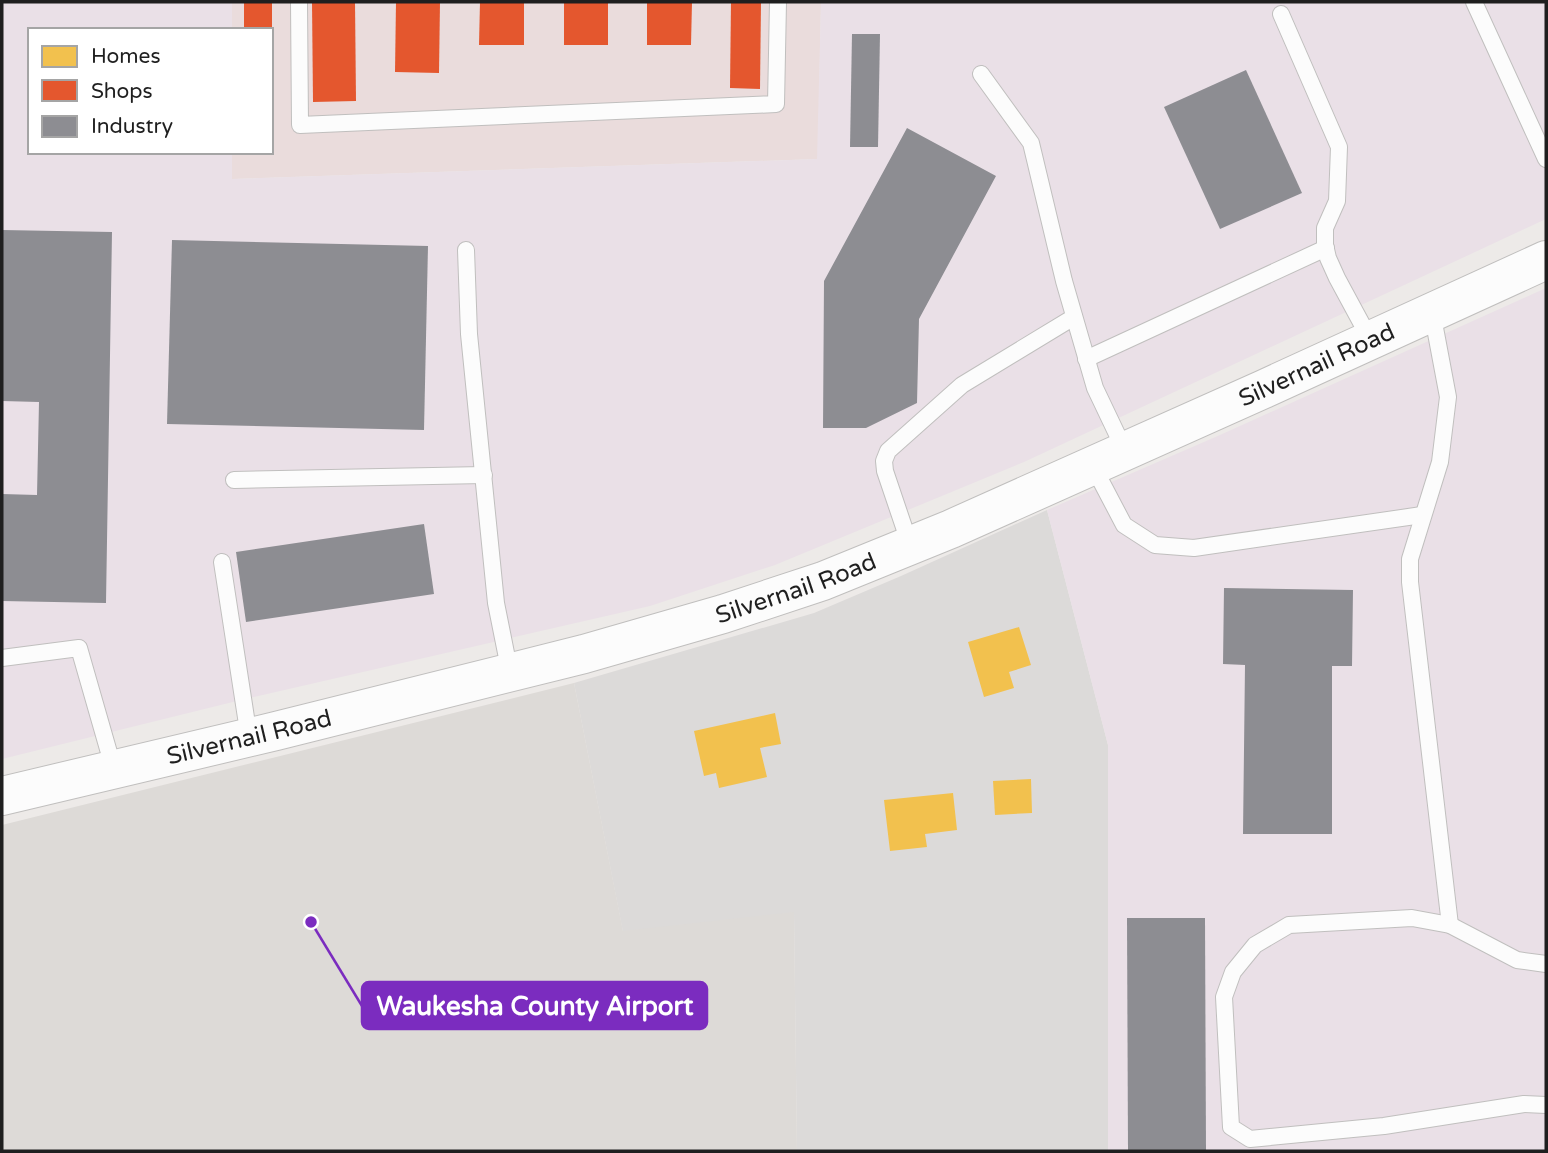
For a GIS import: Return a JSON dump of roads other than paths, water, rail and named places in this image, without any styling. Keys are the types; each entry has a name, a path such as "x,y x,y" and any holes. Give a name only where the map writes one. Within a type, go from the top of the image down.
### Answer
{"street":[{"name":"Silvernail Road","path":"2,796 510,673 723,614 822,580 910,545 1109,458 1546,260"}],"lane":[{"path":"299,2 300,125 776,104 778,2"},
{"path":"1474,2 1546,159"},
{"path":"1281,14 1339,147 1336,201 1325,228 1326,248 1336,278 1371,341"},
{"path":"981,74 1031,144 1074,317 1095,388 1124,525 1155,545 1194,548 1422,515"},
{"path":"1086,359 1326,248"},
{"path":"466,250 469,334 496,603 510,673"},
{"path":"1432,312 1448,397 1440,462 1410,559 1410,582 1450,925"},
{"path":"910,545 885,471 884,461 888,451 962,385 1074,317"},
{"path":"234,480 484,475"},
{"path":"222,562 249,737"},
{"path":"2,657 79,648 114,770"},
{"path":"1546,964 1517,960 1450,925 1412,918 1289,925 1255,945 1233,972 1224,997 1231,1127 1250,1139 1384,1126 1524,1104 1546,1105"}],"place":[{"name":"Waukesha County Airport","path":"311,922"}]}
